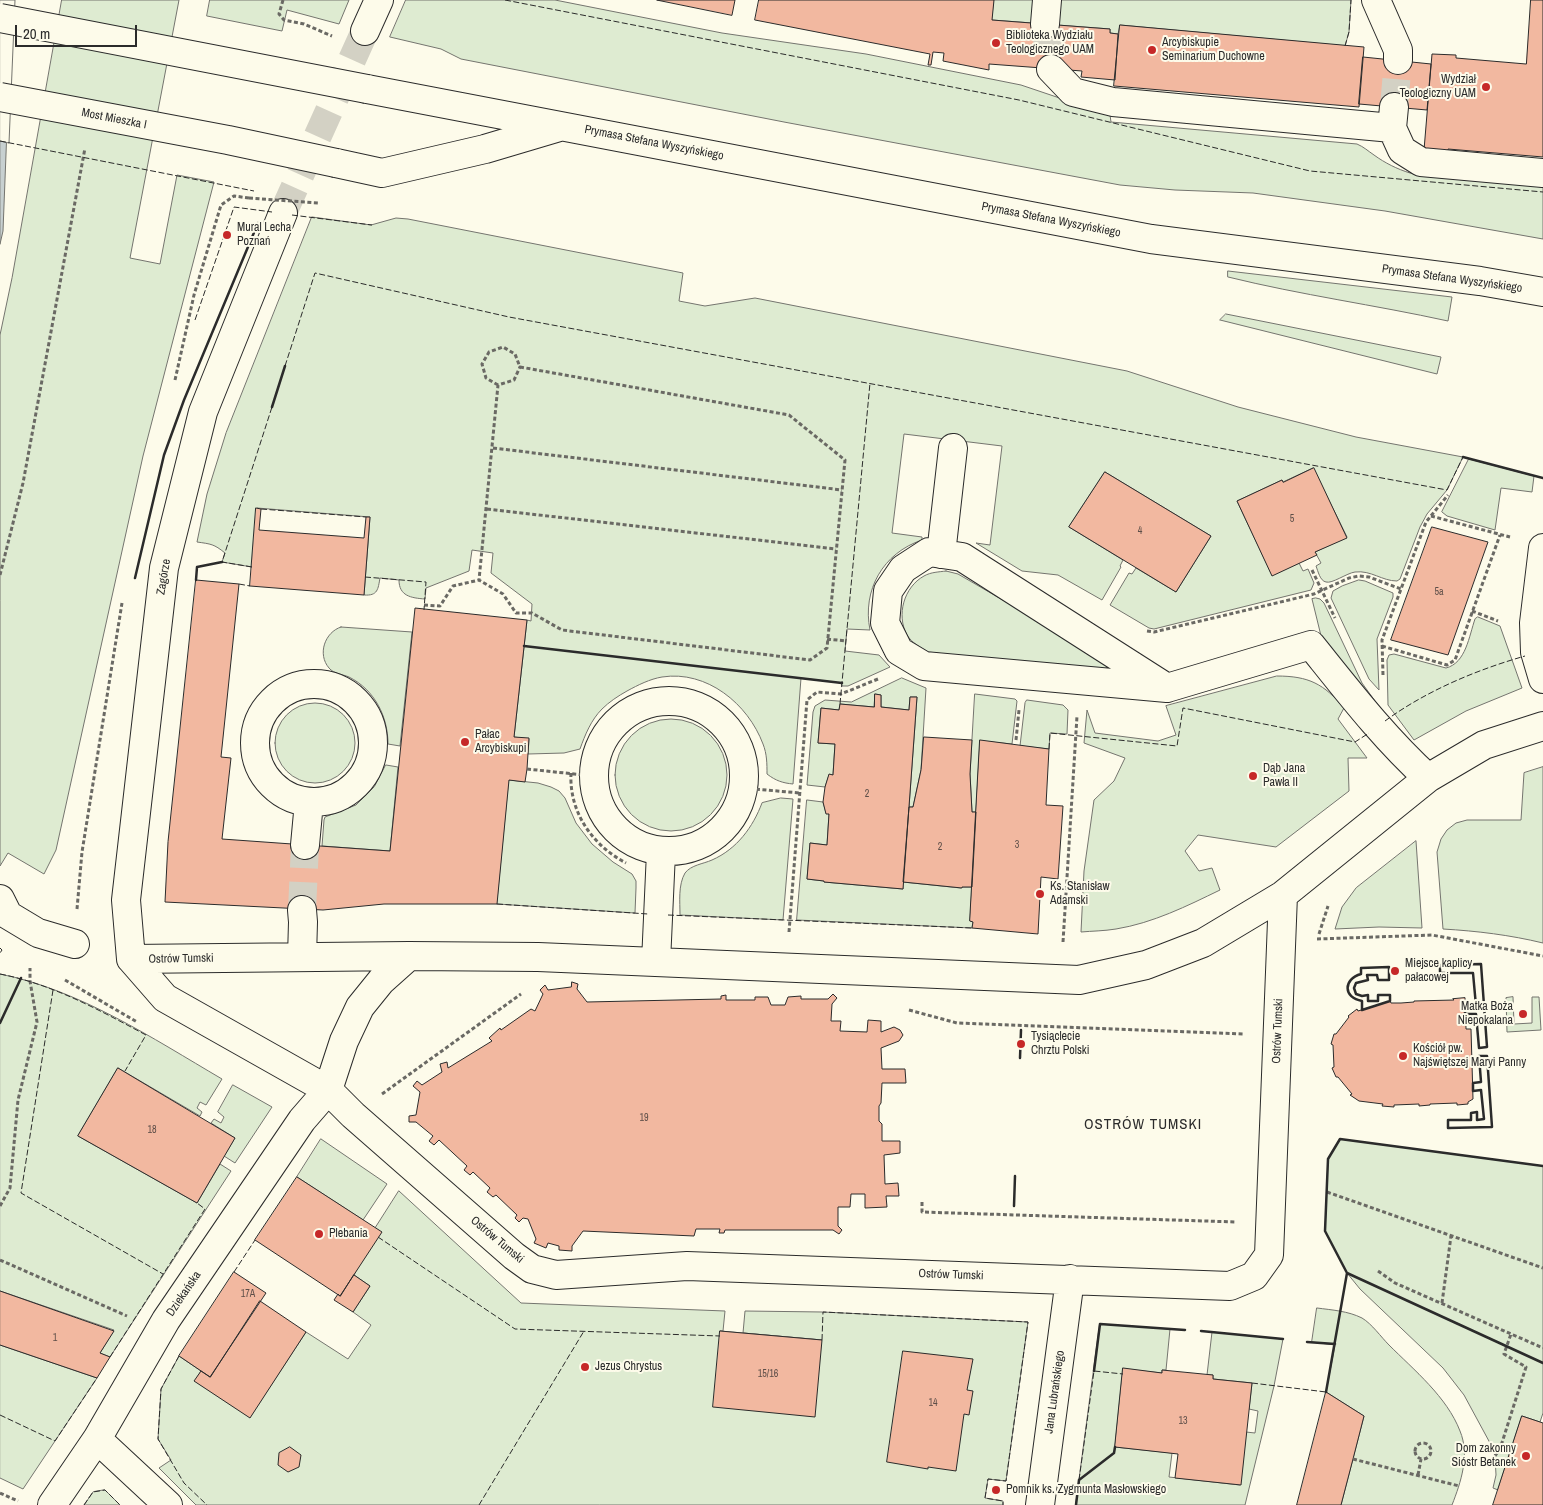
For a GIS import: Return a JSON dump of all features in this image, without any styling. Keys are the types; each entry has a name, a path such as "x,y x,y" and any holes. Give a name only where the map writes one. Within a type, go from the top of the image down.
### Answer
{"street":[{"path":"365,31 379,0"},
{"path":"1376,0 1398,50 1398,60"},
{"name":"Prymasa Stefana Wyszyńskiego","path":"0,18 242,66 1151,239 1480,281 1543,292"},
{"path":"1051,69 1073,92 1112,102 1393,117 1402,150 1421,162 1543,172"},
{"name":"Most Mieszka I","path":"0,97 228,140"},
{"name":"Prymasa Stefana Wyszyńskiego","path":"228,140 382,173 485,149 563,126"},
{"name":"Zagórze","path":"132,959 126,900 164,568 202,412 283,214"},
{"path":"941,554 953,448"},
{"path":"1543,548 1534,624 1536,652 1543,679"},
{"path":"1167,688 962,557 930,552 902,569 888,591 885,623 898,651 924,666 1167,688 1311,645 1402,754 1428,778"},
{"path":"319,684 337,688 353,698 365,712 372,729 374,748 369,766 359,782 345,794 328,801 309,802 291,798 275,788 263,774 259,765 254,738 259,720 269,704 283,692 301,685 319,684"},
{"path":"663,701 691,704 716,717 734,738 744,764 743,788 733,817 714,838 688,849 661,852 634,843 612,826 582,775 614,724 636,708 663,701"},
{"name":"Ostrów Tumski","path":"132,959 409,956 538,958 1079,980 1146,965 1203,943 1283,895 1428,778 1484,745 1543,726"},
{"path":"306,845 309,802"},
{"path":"656,962 661,852"},
{"name":"Ostrów Tumski","path":"132,959 165,998 328,1090 353,1115 514,1256 532,1269 556,1275 687,1266 1230,1286 1254,1276 1269,1255 1283,895"},
{"path":"0,899 8,915 38,933 75,944"},
{"path":"302,910 302,957"},
{"path":"328,1090 344,1041 360,1007 380,981 409,956"},
{"name":"Dziekańska","path":"52,1505 97,1439 166,1320 302,1120 328,1090"},
{"name":"Jana Lubrańskiego","path":"1040,1505 1070,1279"},
{"path":"97,1439 168,1505"}],"path":[{"path":"283,0 279,14 284,20 304,24"},
{"path":"0,575 23,483 85,145"},
{"path":"180,377 175,385 194,295 221,205 234,196 318,203"},
{"path":"503,347 515,354 520,367 514,380 498,385 486,378 482,364 489,352 503,347"},
{"path":"424,605 440,606 453,586 479,580 503,594 516,613 532,613 562,630 810,660 827,648 845,460 789,415 520,367"},
{"path":"479,580 498,385"},
{"path":"493,448 842,490"},
{"path":"1382,676 1382,640 1426,522 1448,495"},
{"path":"486,509 836,549"},
{"path":"1431,516 1517,538"},
{"path":"1382,646 1447,664 1455,660 1500,535"},
{"path":"1145,631 1154,632 1314,594 1349,578 1359,576 1369,577 1401,589"},
{"path":"828,639 846,641"},
{"path":"789,932 807,700 817,692 840,694 882,677"},
{"path":"1016,740 1020,704"},
{"path":"1063,942 1077,709"},
{"path":"527,769 582,775 573,799 578,815 586,829 606,850 632,867"},
{"path":"743,788 800,792"},
{"path":"0,1206 10,1188 18,1100 37,1022 30,981 31,960 38,933"},
{"path":"1314,947 1318,939 1432,935 1543,956"},
{"path":"63,979 140,1024"},
{"path":"353,1115 522,994"},
{"path":"901,1008 957,1023 1278,1035"},
{"path":"1327,1192 1543,1268"},
{"path":"922,1202 922,1212 1271,1223"},
{"path":"1442,1303 1452,1236"},
{"path":"0,1260 135,1319"},
{"path":"1378,1271 1395,1283 1543,1348"},
{"path":"1495,1456 1500,1449 1526,1367 1504,1354 1511,1334"},
{"path":"1418,1475 1422,1460 1430,1456 1432,1449 1428,1444 1422,1442 1415,1449 1416,1455 1422,1460"},
{"path":"1353,1459 1459,1486"},
{"path":"0,1493 25,1505"}],"green space":[{"path":"62,0 179,0 130,258 160,264 177,175 214,182 143,456 56,850 44,874 8,853 0,866 0,335"},
{"path":"210,0 349,0 339,24 287,10 282,31 207,16"},
{"path":"406,0 555,0 722,33 866,54 1021,85 1110,115 1111,122 1357,144 1396,168 1410,173 1543,187 1543,239 1385,211 1253,193 1175,190 1120,185 461,59 441,49 390,37"},
{"path":"994,0 1035,0 1032,23 992,20"},
{"path":"1059,0 1351,0 1349,32 1345,46 1120,25 1118,34 1110,33 1110,29 1057,25"},
{"path":"312,217 371,225 396,218 408,219 683,273 679,301 705,306 755,298 1127,371 1238,407 1356,437 1463,457 1447,490 1427,514 1420,527 1400,579 1397,581 1361,572 1355,572 1329,582 1321,578 1316,566 1321,563 1315,552 1347,537 1313,468 1237,501 1272,575 1299,563 1303,571 1308,569 1314,583 1311,590 1154,629 1149,628 1110,605 1129,573 1132,574 1136,568 1176,592 1211,536 1105,472 1069,527 1123,560 1102,600 1058,575 1022,571 976,543 990,545 1002,446 904,434 892,533 922,537 922,540 896,554 878,575 869,601 870,630 847,629 845,651 879,655 890,667 848,686 842,686 841,683 801,678 793,784 780,781 767,774 766,755 763,744 756,729 736,703 710,685 695,679 679,676 662,677 640,684 611,702 595,718 586,733 580,749 564,753 528,754 529,739 514,737 527,620 531,621 532,604 491,573 493,553 472,550 469,571 426,588 425,599 411,597 404,593 401,590 399,580 380,578 375,593 364,595 370,517 257,508 252,567 222,562 225,553 212,545 197,542 207,494 226,433"},
{"path":"1228,271 1452,297 1448,321 1310,295 1228,277"},
{"path":"1226,314 1441,357 1437,374 1220,320"},
{"path":"1469,459 1534,476 1532,492 1501,488 1495,530 1447,516 1442,512"},
{"path":"946,571 958,574 1120,668 1116,676 928,652 914,643 907,635 902,619 902,610 907,594 917,581 929,574"},
{"path":"1359,580 1393,593 1377,639 1379,690 1369,679 1331,598 1333,591"},
{"path":"1316,598 1324,603 1362,683 1388,719 1323,644 1312,599"},
{"path":"1478,617 1500,626 1522,688 1466,711 1414,740 1388,705 1387,660 1389,655 1394,654 1446,668 1458,661 1462,655 1475,619"},
{"path":"341,627 412,632 400,746 388,744 383,714 366,689 349,677 333,672 325,662 324,644 335,630"},
{"path":"1277,676 1288,676 1315,683 1330,693 1344,708 1338,719 1367,758 1348,758 1349,791 1276,847 1198,835 1185,851 1199,871 1212,868 1220,890 1143,923 1103,931 1081,932 1084,871 1094,800 1114,781 1125,758 1084,743 1087,710 1095,733 1158,741 1176,735 1166,706"},
{"path":"902,678 926,688 921,770 913,807 909,807 917,697 910,697 909,710 881,707 881,695 875,694 874,707 840,704 839,710 821,708 818,743 835,744 833,775 829,775 825,787 807,785 815,706 825,700 851,702"},
{"path":"975,694 1015,699 1017,701 1012,744 980,741 976,812 972,812 970,774"},
{"path":"1027,700 1063,705 1068,710 1067,734 1050,733 1049,749 1020,746 1025,703"},
{"path":"315,703 330,706 343,715 352,728 355,743 352,758 343,771 330,780 315,783 300,780 287,771 278,758 275,743 278,728 287,715 300,706"},
{"path":"671,719 692,723 710,736 723,754 727,775 723,796 710,814 692,827 671,831 650,827 632,814 619,796 615,775 619,754 632,736 650,723"},
{"path":"386,765 398,767 390,851 322,846 325,817 356,805 374,787"},
{"path":"1543,767 1543,943 1493,934 1443,929 1437,852 1441,839 1447,830 1456,823 1467,820 1521,820 1524,773"},
{"path":"509,780 538,783 559,791 565,798 576,823 592,844 613,862 632,874 636,881 635,913 497,904"},
{"path":"781,798 793,799 783,920 680,915 680,888 685,873 690,868 712,860 729,850 749,829 762,803"},
{"path":"807,800 823,802 826,813 829,814 827,845 810,843 807,879 903,889 903,882 961,888 972,887 970,921 973,922 972,928 797,920"},
{"path":"1416,841 1422,928 1335,929 1342,907 1356,888"},
{"path":"0,974 30,981 87,1003 142,1032 222,1079 206,1105 200,1102 197,1108 202,1112 200,1116 118,1068 78,1136 197,1203 220,1164 231,1171 110,1357 100,1353 114,1330 0,1291"},
{"path":"1513,997 1514,1024 1532,1023 1532,997 1539,997 1541,1030 1507,1032 1506,998"},
{"path":"233,1085 272,1107 235,1163 224,1156 235,1138 211,1123 214,1119 221,1123 224,1117 218,1112"},
{"path":"321,1139 387,1184 363,1220 297,1177"},
{"path":"1340,1139 1543,1166 1543,1413 1540,1422 1522,1416 1498,1490 1493,1488 1496,1475 1495,1456 1464,1395 1443,1368 1360,1289 1347,1273 1325,1231 1328,1159"},
{"path":"399,1191 521,1303 725,1311 723,1331 720,1331 822,1340 743,1333 745,1311 823,1312 1028,1322 1006,1481 988,1479 985,1498 1003,1501 1003,1505 196,1505 159,1468 171,1460 158,1439 161,1389 179,1356 201,1371 195,1381 250,1417 306,1332 348,1359 371,1325 353,1312 370,1286 354,1275 375,1228"},
{"path":"1317,1308 1346,1312 1366,1321 1429,1385 1447,1407 1460,1431 1464,1449 1461,1478 1452,1505 1341,1505 1364,1416 1326,1392 1335,1345 1312,1342"},
{"path":"1100,1324 1170,1329 1166,1370 1162,1370 1162,1373 1123,1369 1115,1447 1172,1453 1169,1477 1240,1485 1246,1432 1255,1433 1258,1411 1249,1409 1252,1383 1213,1379 1213,1375 1207,1375 1212,1332 1283,1339 1274,1386 1245,1505 1076,1505"},
{"path":"0,1345 97,1378 23,1489 0,1478"},
{"path":"105,1490 120,1505 84,1505 93,1492"}],"shaded area":[{"path":"0,0 12,0 3,231 0,244"}],"pier":[{"path":"0,0 15,0 9,143 0,141"}],"building":[{"path":"657,0 735,0 732,15"},
{"name":"Biblioteka Wydziału Teologicznego UAM","path":"759,0 994,0 992,20 1110,29 1110,33 1118,34 1115,80 1081,77 1082,71 989,64 989,70 943,61 944,53 933,52 931,65 928,65 930,54 755,20"},
{"name":"Wydział Teologiczny UAM","path":"1531,0 1543,0 1543,157 1448,149 1448,152 1424,150 1432,54 1456,55 1456,58 1526,64"},
{"path":"1120,25 1364,47 1359,107 1114,86"},
{"path":"1363,57 1431,64 1427,110 1359,104"},
{"path":"1314,468 1347,538 1315,552 1317,555 1272,576 1237,501 1282,480 1283,482"},
{"path":"1105,472 1211,536 1176,592 1069,527"},
{"path":"256,508 261,509 259,530 364,538 366,517 370,517 364,595 250,586"},
{"path":"1432,527 1488,542 1448,655 1391,640"},
{"name":"Pałac Arcybiskupi","path":"196,580 239,584 221,757 231,758 222,839 390,851 415,608 527,620 514,737 529,738 527,769 525,782 509,780 497,904 384,904 323,910 165,902 168,842"},
{"path":"875,694 881,695 881,707 909,710 910,697 917,697 903,889 807,879 810,843 827,845 829,814 826,814 823,802 829,774 833,775 835,744 818,743 821,708 839,710 840,704 874,707"},
{"path":"924,737 972,740 970,774 972,812 976,812 972,887 962,888 903,882 909,807 913,807 921,770"},
{"path":"980,740 1049,749 1046,805 1063,806 1058,879 1041,877 1038,934 972,928 973,922 970,921"},
{"path":"572,982 578,984 577,989 587,1002 721,999 721,996 726,995 726,1000 755,1000 755,997 768,997 771,1005 785,1005 788,997 801,996 801,999 828,999 833,994 837,998 832,1004 831,1021 841,1021 840,1031 867,1032 868,1020 881,1021 881,1032 894,1027 900,1030 903,1035 899,1041 881,1048 882,1069 905,1069 906,1083 882,1083 881,1103 879,1106 882,1141 900,1141 900,1153 884,1155 885,1184 898,1183 899,1196 886,1196 887,1207 865,1208 865,1194 851,1194 850,1207 838,1207 838,1226 842,1230 839,1234 833,1230 725,1230 724,1233 719,1233 720,1229 696,1229 694,1236 583,1231 572,1246 572,1251 559,1250 559,1246 548,1243 546,1248 534,1243 536,1239 528,1219 523,1218 519,1222 515,1218 517,1215 496,1195 493,1197 487,1192 490,1188 473,1172 470,1175 464,1170 467,1166 439,1140 434,1145 429,1141 433,1136 416,1122 409,1122 409,1116 416,1115 420,1092 413,1086 417,1081 422,1085 442,1072 440,1064 447,1062 448,1068 492,1041 489,1038 500,1028 501,1030 531,1009 535,1011 543,994 540,990 545,985 548,990 571,987"},
{"name":"Kościół pw. Najświętszej Maryi Panny","path":"1465,998 1466,1029 1471,1029 1473,1099 1468,1104 1382,1106 1383,1104 1359,1101 1350,1095 1352,1094 1336,1077 1332,1068 1334,1067 1333,1045 1331,1044 1334,1034 1336,1034 1348,1016 1357,1009 1358,1011 1390,1001 1391,1003 1401,1003"},
{"path":"118,1068 235,1138 197,1203 78,1136"},
{"name":"Plebania","path":"297,1177 382,1232 340,1296 255,1240"},
{"path":"234,1272 266,1293 210,1377 179,1356"},
{"path":"354,1275 370,1286 353,1312 334,1300 338,1294 340,1296"},
{"path":"0,1291 114,1331 100,1353 110,1357 97,1378 0,1345"},
{"path":"260,1301 306,1332 250,1418 194,1381 201,1371 210,1377"},
{"path":"720,1331 822,1340 815,1417 713,1407"},
{"path":"903,1351 973,1359 967,1390 973,1391 969,1415 964,1414 956,1471 928,1467 928,1469 887,1462"},
{"path":"1123,1368 1162,1373 1162,1370 1213,1375 1213,1379 1252,1383 1241,1485 1175,1478 1178,1454 1115,1447"},
{"path":"1326,1392 1364,1416 1353,1459 1341,1505 1297,1505"},
{"name":"Dom zakonny Sióstr Betanek","path":"1522,1416 1543,1423 1543,1505 1493,1505"},
{"path":"290,1447 301,1455 299,1467 288,1472 278,1465 279,1453"}],"tunnel":[{"path":"1045,24 1051,69"},
{"path":"283,213 365,31"},
{"path":"1394,107 1398,60"},
{"path":"302,910 305,845"}],"fence":[{"path":"505,0 1019,100 1310,171 1543,192"},
{"path":"1345,46 1349,32 1351,0"},
{"path":"0,141 254,191"},
{"path":"195,320 234,207 272,212"},
{"path":"292,215 372,225"},
{"path":"285,366 315,273 509,317 1447,490 1463,457"},
{"path":"840,704 870,383"},
{"path":"252,567 222,562 272,407"},
{"path":"261,509 366,517"},
{"path":"365,577 426,582 424,610"},
{"path":"239,584 250,586"},
{"path":"1385,721 1417,700 1452,682 1525,656"},
{"path":"1049,749 1050,733 1177,746 1183,708 1355,742 1369,733"},
{"path":"497,904 648,914"},
{"path":"668,915 972,928"},
{"path":"0,948 2,950 0,953"},
{"path":"0,974 19,978 57,991 93,1007 146,1035 125,1071"},
{"path":"53,990 21,1193 163,1274"},
{"path":"110,1357 205,1209 197,1203"},
{"path":"378,1237 515,1329 720,1336"},
{"path":"234,1272 255,1240"},
{"path":"822,1340 823,1312 1028,1322 1006,1481 988,1479 985,1498 1003,1501 1003,1505"},
{"path":"479,1505 584,1331"},
{"path":"179,1356 161,1389 158,1439 184,1483 207,1505"},
{"path":"1079,1480 1094,1371 1123,1374"},
{"path":"0,1415 55,1441 97,1378"},
{"path":"1252,1383 1326,1392"},
{"path":"84,1505 93,1492 105,1490 120,1505"}],"wall":[{"path":"135,578 164,455 184,400 258,223"},
{"path":"272,407 285,366"},
{"path":"1463,457 1543,478"},
{"path":"196,580 197,567 222,562"},
{"path":"524,646 842,683"},
{"path":"1481,964 1487,1047 1479,1048 1476,1014 1465,1014 1465,1007 1476,1006 1473,973 1440,973 1440,965 1481,964"},
{"path":"1389,967 1389,980 1378,980 1377,975 1367,975 1368,980 1356,983 1354,988 1356,994 1368,995 1368,1001 1378,1001 1378,995 1390,995 1390,1001 1362,1010 1362,1001 1351,996 1348,984 1355,976 1361,974 1361,968 1389,967"},
{"path":"0,1023 21,978"},
{"path":"1020,1058 1021,1030"},
{"path":"1479,1056 1487,1056 1492,1127 1448,1128 1448,1120 1471,1120 1471,1113 1477,1112 1477,1120 1484,1119 1481,1090 1473,1091 1473,1083 1481,1082 1479,1056"},
{"path":"1543,1166 1340,1139 1328,1159 1325,1231 1347,1273 1543,1363"},
{"path":"1014,1206 1015,1176"},
{"path":"1326,1392 1347,1273"},
{"path":"1094,1371 1100,1324 1185,1330"},
{"path":"1201,1331 1283,1339"},
{"path":"1307,1342 1335,1344"},
{"path":"1076,1505 1079,1480 1114,1453 1115,1447"}],"place":[{"name":"Biblioteka Wydziału Teologicznego UAM","path":"996,43"},
{"name":"Arcybiskupie Seminarium Duchowne","path":"1152,50"},
{"name":"Wydział Teologiczny UAM","path":"1486,87"},
{"name":"Mural Lecha Poznań","path":"227,235"},
{"name":"Pałac Arcybiskupi","path":"465,742"},
{"name":"Dąb Jana Pawła II","path":"1253,776"},
{"name":"Ks. Stanisław Adamski","path":"1040,894"},
{"name":"Miejsce kaplicy pałacowej","path":"1395,971"},
{"name":"Matka Boża Niepokalana","path":"1523,1014"},
{"name":"Tysiąclecie Chrztu Polski","path":"1021,1044"},
{"name":"Kościół pw. Najświętszej Maryi Panny","path":"1403,1056"},
{"name":"Plebania","path":"319,1234"},
{"name":"Jezus Chrystus","path":"585,1367"},
{"name":"Dom zakonny Sióstr Betanek","path":"1526,1456"},
{"name":"Pomnik ks. Zygmunta Masłowskiego","path":"996,1490"}],"district":[{"name":"OSTRÓW TUMSKI","path":"1143,1125"}]}
